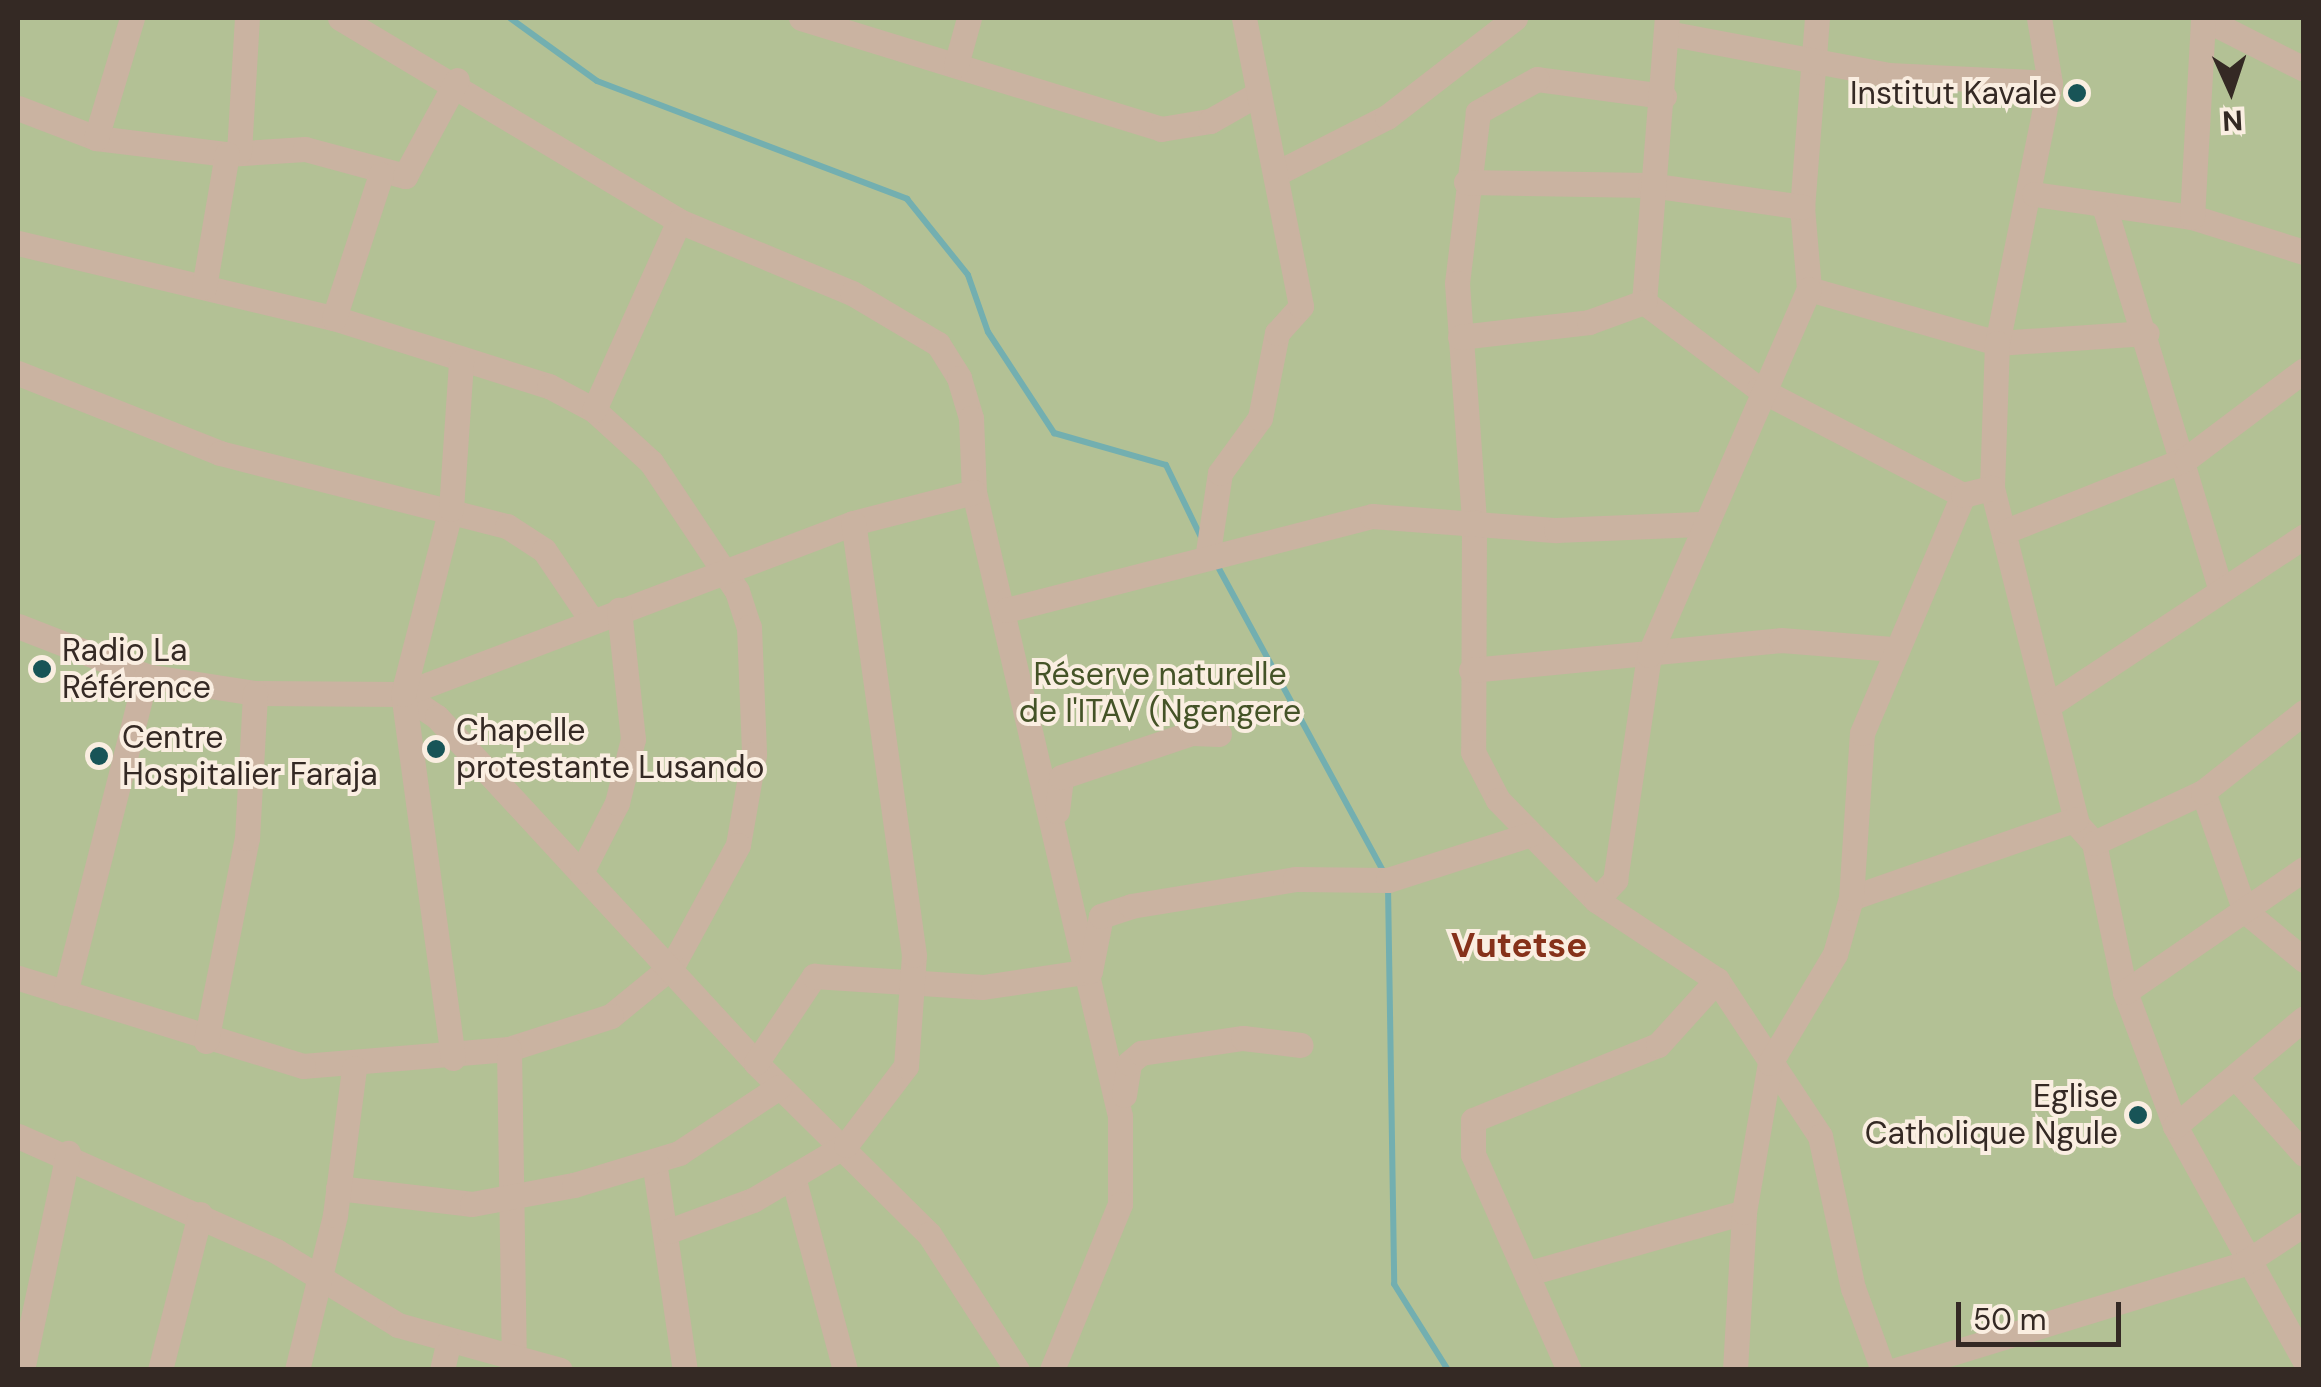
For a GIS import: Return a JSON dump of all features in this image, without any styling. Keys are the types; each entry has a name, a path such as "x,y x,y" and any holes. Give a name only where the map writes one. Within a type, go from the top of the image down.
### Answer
{"street":[{"path":"96,138 132,18"},
{"path":"204,287 233,153 248,18"},
{"path":"340,18 457,80 679,221 852,293 938,344 972,418 974,492 1006,610 1052,828 1090,972 1120,1116"},
{"path":"800,18 1161,128 1210,121 1256,96"},
{"path":"956,65 969,18"},
{"path":"1208,552 1220,474 1260,418 1277,333 1301,306 1285,258 1281,171 1256,96 1244,18"},
{"path":"1281,171 1388,118 1514,18"},
{"path":"1596,900 1615,880 1649,655 1699,524 1809,289 1802,207 1816,18"},
{"path":"2039,18 2050,83 2034,194 1997,344 1992,488 2052,703 2076,819 2094,843 2125,992 2174,1126 2242,1264 2304,1360"},
{"path":"2192,217 2203,18 2304,69"},
{"path":"1644,302 1650,184 1664,96 1667,25 1889,76 2050,83"},
{"path":"1664,96 1537,79 1496,94 1478,112 1466,182 1460,337 1474,522 1473,752 1531,834 1596,900 1718,980 1820,1136 1853,1288 1884,1370"},
{"path":"18,108 96,138 233,153 305,149 380,174 405,176 423,156 457,80"},
{"path":"334,318 380,174"},
{"path":"1466,182 1650,184 1802,207"},
{"path":"2034,194 2106,208 2192,217 2304,252"},
{"path":"2106,208 2186,459 2220,588"},
{"path":"594,410 679,221"},
{"path":"18,243 334,318 549,386 594,410 651,462 725,570 749,626 748,809 672,966 611,1016 509,1050 354,1068 303,1066 206,1041 18,978"},
{"path":"1809,289 1997,344 2147,333"},
{"path":"1460,337 1590,322 1644,302"},
{"path":"1644,302 1759,389 1963,495 1992,488"},
{"path":"454,1058 404,694 451,510 461,361"},
{"path":"2006,531 2186,459 2304,370"},
{"path":"18,373 220,453 451,510 544,550 592,621"},
{"path":"18,626 146,676 255,693 404,694 853,523 974,492"},
{"path":"1735,1370 1744,1212 1770,1064 1835,954 1850,898 1862,732 1892,649 1963,495"},
{"path":"1006,610 1148,578 1208,552 1372,516 1556,530 1699,524"},
{"path":"669,1231 794,1177 846,1144 906,1066 916,988 853,523"},
{"path":"2052,703 2220,588 2304,536"},
{"path":"582,871 617,803 634,739 619,610"},
{"path":"1471,670 1782,640 1892,649"},
{"path":"66,993 146,676"},
{"path":"206,1041 247,838 255,693"},
{"path":"404,694 437,716 672,966 756,1063 846,1144 929,1234 1017,1370"},
{"path":"2094,843 2204,792 2304,712"},
{"path":"1052,828 1061,777 1192,733 1219,734"},
{"path":"2204,792 2245,911 2304,960"},
{"path":"1850,898 2076,819"},
{"path":"1090,972 1101,916 1132,906 1295,879 1388,880 1531,834"},
{"path":"2125,992 2304,869"},
{"path":"756,1063 814,976 916,988 1090,972"},
{"path":"1570,1370 1530,1272 1473,1154 1473,1120 1658,1045 1718,980"},
{"path":"2174,1126 2238,1080 2304,1018"},
{"path":"1052,1370 1120,1204 1120,1116 1129,1063 1140,1052 1243,1038 1301,1045"},
{"path":"509,1050 515,1197 514,1360"},
{"path":"297,1370 322,1277 354,1068"},
{"path":"2238,1080 2304,1154"},
{"path":"338,1188 407,1202 515,1197 654,1161 779,1086"},
{"path":"18,1136 68,1153 200,1214 322,1277 398,1325 448,1343 560,1370"},
{"path":"21,1363 68,1153"},
{"path":"654,1161 669,1231 686,1370"},
{"path":"794,1177 845,1370"},
{"path":"1530,1272 1744,1212"},
{"path":"160,1370 200,1214"},
{"path":"1896,1370 2242,1264 2304,1224"},
{"path":"442,1370 448,1343"}],"green space":[{"name":"Réserve naturelle de l'ITAV (Ngengere","path":"18,18 2303,18 2303,1369 18,1369"}],"waterway":[{"path":"510,18 597,81 907,199 968,275 988,332 1054,433 1166,465 1201,537"},
{"path":"1217,565 1385,874"},
{"path":"1388,886 1394,1284 1448,1370"}],"place":[{"name":"Institut Kavale","path":"2077,93"},
{"name":"Radio La Référence","path":"42,669"},
{"name":"Chapelle protestante Lusando","path":"436,749"},
{"name":"Centre Hospitalier Faraja","path":"99,756"},
{"name":"Eglise Catholique Ngule","path":"2138,1115"}],"district":[{"name":"Vutetse","path":"1519,945"}]}
